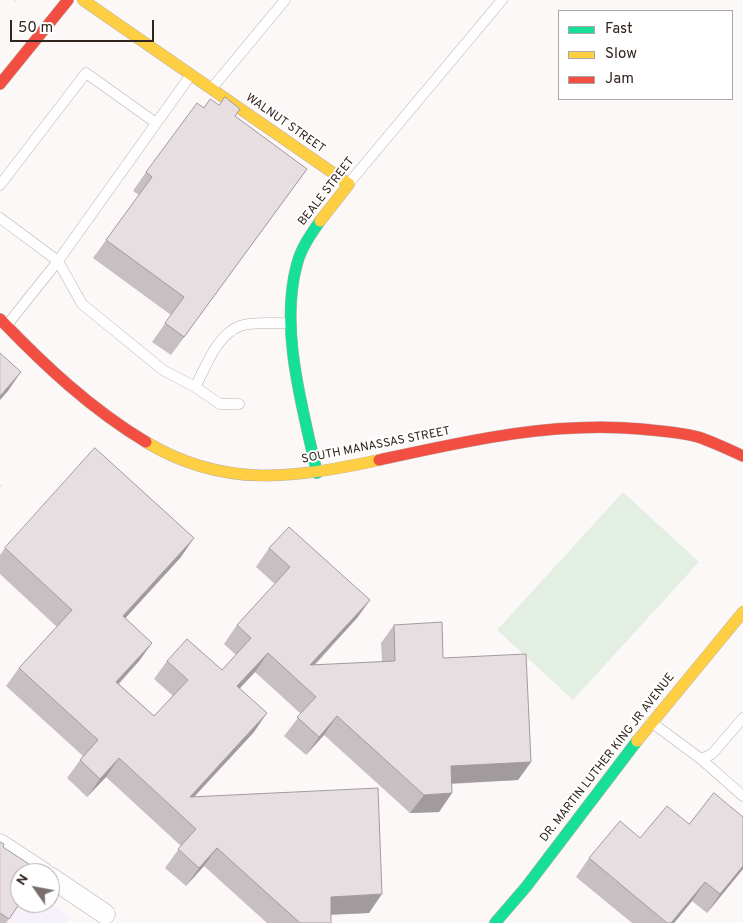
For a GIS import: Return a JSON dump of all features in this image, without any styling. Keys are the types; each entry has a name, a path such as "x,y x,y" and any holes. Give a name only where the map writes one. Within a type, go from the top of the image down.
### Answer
{"street":[{"path":"0,84 68,0"},
{"name":"WALNUT STREET","path":"83,0 349,184"},
{"name":"BEALE STREET","path":"317,473 308,431 289,314 296,264 310,234 349,184"},
{"name":"SOUTH MANASSAS STREET","path":"3,323 69,386 132,433 172,457 214,471 266,478 317,473 524,430 584,425 638,428 690,435 743,456"},
{"name":"DR. MARTIN LUTHER KING JR AVENUE","path":"496,923 526,887 651,722 743,612"},
{"path":"0,844 29,863"},
{"path":"60,884 105,914"}],"lane":[{"path":"211,89 285,0"},
{"name":"BEALE STREET","path":"349,184 502,0"},
{"path":"0,185 86,72 156,123"},
{"path":"3,323 58,261 191,75"},
{"path":"0,218 58,261 82,304 163,370 195,387 220,404 239,404"},
{"path":"195,387 220,342 229,332 241,325 290,323"},
{"path":"701,759 712,754 743,718"},
{"path":"651,722 701,759 743,796"}],"shaded area":[{"path":"623,492 699,562 573,700 497,630"},
{"path":"0,868 10,886 10,913 60,913 60,910 70,917 65,923 0,923"}],"building":[{"path":"225,97 240,109 235,116 307,169 184,337 165,323 184,297 106,240 152,177 146,172 197,103 204,108 210,99 219,105"},
{"path":"0,353 21,372 0,396"},
{"path":"95,448 194,538 123,616 152,643 116,682 154,716 188,680 167,661 187,639 222,670 251,638 237,625 290,567 269,548 289,527 370,600 310,665 395,661 394,625 442,622 443,658 526,654 531,762 451,766 452,793 424,795 337,716 319,737 297,717 316,697 268,653 237,686 267,713 190,797 378,788 382,894 331,897 331,923 300,923 217,848 199,868 178,849 196,829 119,758 100,779 80,760 98,740 19,668 72,610 5,548"},
{"path":"714,793 743,817 743,866 720,894 705,882 671,923 667,923 589,858 620,821 640,838 667,806 689,824"},
{"path":"0,842 4,844 3,847 27,863 10,863 10,913 13,913 9,919 0,913"}],"traffic: fast":[{"path":"317,473 295,369 291,315 292,289 297,264 301,252 320,221"},
{"path":"495,923 526,887 637,741"}],"traffic: slow":[{"path":"83,0 349,184 320,221"},
{"path":"146,442 175,457 203,467 232,473 288,475 379,460"},
{"path":"637,741 743,612"}],"traffic: jam":[{"path":"0,84 68,0"},
{"path":"0,319 87,401 146,442"},
{"path":"379,460 509,434 542,430 608,427 691,435 743,456"}]}
